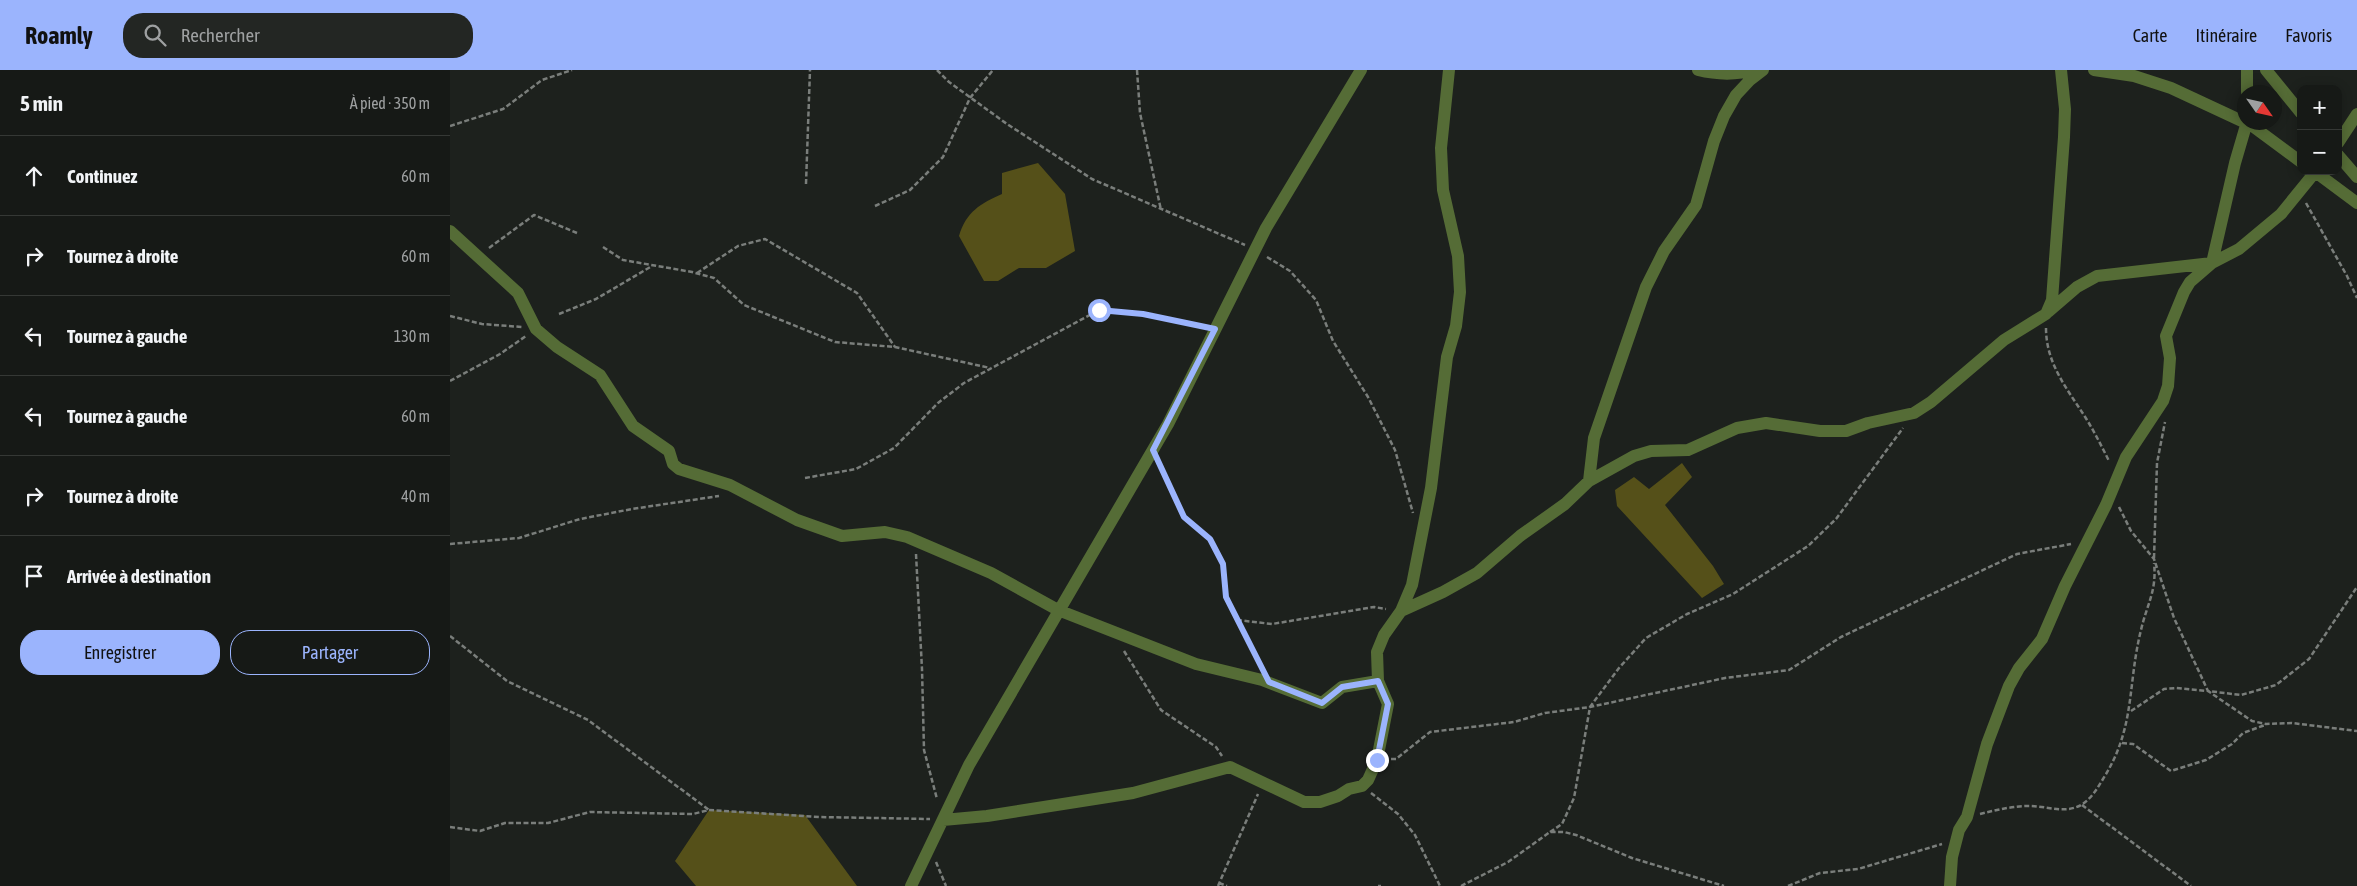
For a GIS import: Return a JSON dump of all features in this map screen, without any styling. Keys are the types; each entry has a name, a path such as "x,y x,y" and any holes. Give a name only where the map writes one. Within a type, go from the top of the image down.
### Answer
{"street":[{"path":"911,886 969,765 1153,450 1254,250 1361,70"},
{"path":"943,820 987,816 1133,793 1230,767 1304,802 1320,802 1338,796 1349,789 1362,786 1373,772 1388,704 1378,681 1377,652 1384,636 1401,611 1412,585 1431,488 1447,357 1456,326 1460,292 1458,256 1443,190 1441,148 1449,70"},
{"path":"1698,70 1715,75 1756,70"},
{"path":"1589,482 1594,438 1646,287 1664,251 1696,205 1714,141 1724,116 1736,95 1763,70"},
{"path":"2046,314 2052,300 2062,179 2065,109 2061,70"},
{"path":"2094,70 2134,76 2171,88 2237,118"},
{"path":"2247,70 2247,85"},
{"path":"2266,70 2297,108"},
{"path":"2342,137 2357,114"},
{"path":"2212,263 2244,130"},
{"path":"2257,130 2297,159"},
{"path":"2342,160 2357,177"},
{"path":"1950,886 1952,857 1959,830 1967,816 1986,744 2009,686 2019,668 2042,639 2065,586 2106,505 2126,457 2164,401 2168,386 2170,358 2166,336 2172,318 2190,282 2212,263 2239,250 2281,214 2313,175"},
{"path":"2319,175 2357,204"},
{"path":"450,231 518,293 536,329 556,347 600,375 633,426 669,451 674,464 679,470 723,482 797,520 842,536 885,532 899,534 991,573 1058,610 1110,628 1196,664 1269,682 1322,703 1342,687 1378,681"},
{"path":"1401,611 1443,592 1477,573 1520,536 1564,504 1589,482 1634,456 1651,452 1688,450 1738,428 1766,423 1820,431 1846,431 1868,423 1914,413 1931,402 2004,340 2046,314 2077,287 2097,276 2212,263"}],"path":[{"path":"450,126 503,109 542,80 572,70"},
{"path":"806,184 810,70"},
{"path":"937,70 970,98 1092,179 1160,210 1237,240 1290,271 1316,300 1333,341 1368,397 1395,450 1411,510 1423,531"},
{"path":"875,206 910,190 943,158 970,98 993,70"},
{"path":"1137,70 1140,113 1160,210"},
{"path":"2299,194 2316,218 2357,298"},
{"path":"477,256 534,215 577,233"},
{"path":"697,273 738,246 766,239 856,292 895,347"},
{"path":"603,247 623,260 697,273 714,278 744,305 835,342 895,347 992,368"},
{"path":"559,314 596,299 653,266"},
{"path":"805,478 856,468 894,448 938,403 964,383 1099,310 1143,314 1215,329"},
{"path":"2046,314 2046,338 2050,357 2063,386 2086,419 2117,477"},
{"path":"450,316 482,324 536,329"},
{"path":"450,380 500,354 536,329"},
{"path":"1967,816 2029,806 2068,810 2082,804 2094,794 2113,764 2122,743 2130,711 2133,670 2141,629 2156,582 2154,559 2157,463 2165,430 2164,401"},
{"path":"1461,886 1508,862 1562,824 1574,798 1590,707 1619,668 1646,638 1687,614 1733,594 1808,546 1836,519 1914,413"},
{"path":"1153,450 1184,517 1210,539 1223,564 1226,597 1269,682"},
{"path":"450,544 519,538 580,519 632,509 744,493"},
{"path":"2116,500 2131,531 2154,559 2174,618 2208,692 2252,721 2266,724 2292,723 2357,731"},
{"path":"450,827 480,831 505,823 548,824 590,812 693,814 710,810 819,817 943,820 924,750 922,669 916,582 916,541"},
{"path":"1377,760 1396,759 1430,732 1514,722 1545,713 1590,707 1725,678 1789,670 1842,637 2017,554 2088,541"},
{"path":"2130,711 2164,689 2176,688 2241,695 2276,685 2309,659 2357,588"},
{"path":"1237,620 1272,624 1374,607 1401,611"},
{"path":"1110,628 1161,710 1216,747 1230,767"},
{"path":"450,636 507,681 588,720 710,810"},
{"path":"2122,743 2133,744 2171,771 2206,760 2232,744 2243,733 2266,724"},
{"path":"1227,886 1218,884 1263,784"},
{"path":"1362,786 1398,814 1415,835 1440,886"},
{"path":"2082,804 2190,886"},
{"path":"1788,886 1820,873 1858,869 1927,850 1942,844 1959,830"},
{"path":"1550,832 1576,835 1632,858 1724,886"}],"shaded area":[{"path":"1038,163 1065,194 1075,251 1046,268 1019,268 998,281 984,281 959,236 962,228 975,209 1002,194 1002,173"},
{"path":"1682,463 1692,477 1665,505 1713,566 1724,584 1702,598 1617,506 1615,490 1634,477 1649,489"},
{"path":"709,810 805,815 857,886 696,886 675,861"}],"route":[{"path":"1099,310 1143,314 1215,329 1153,450 1184,517 1194,528 1210,539 1223,564 1226,597 1269,682 1322,703 1342,687 1378,681 1388,704 1388,709 1377,760"}]}
